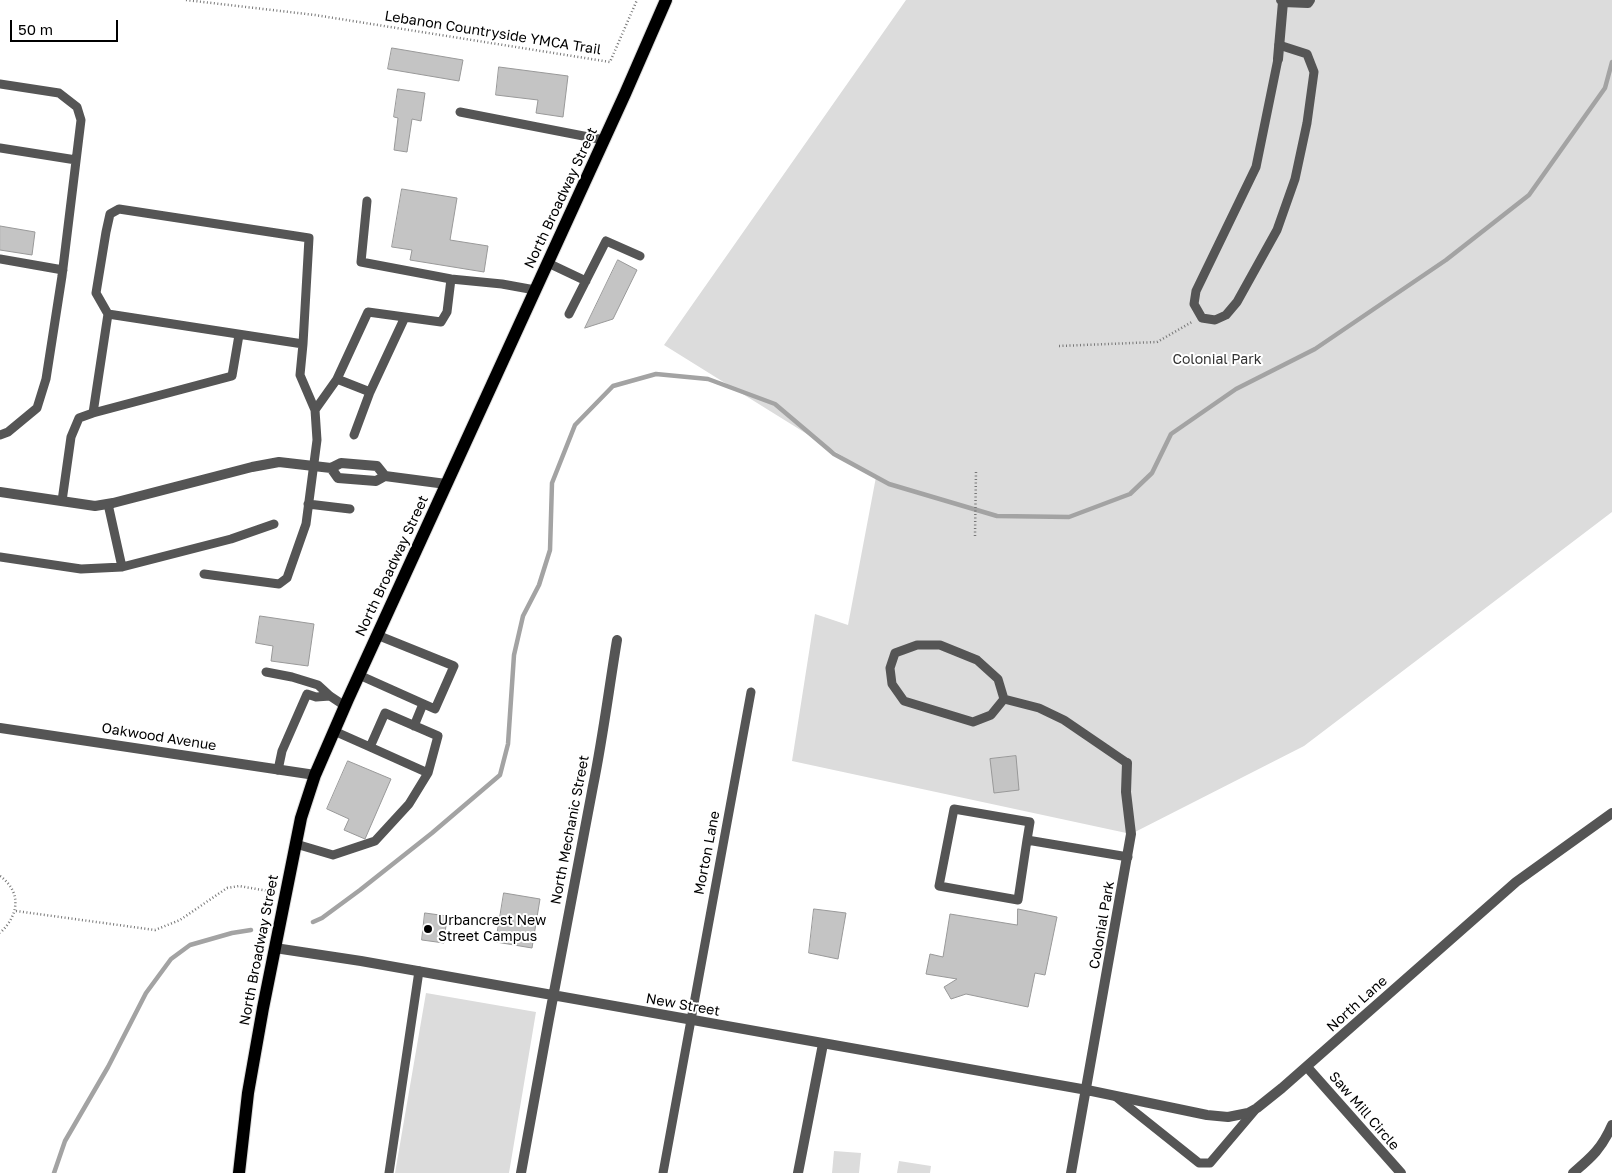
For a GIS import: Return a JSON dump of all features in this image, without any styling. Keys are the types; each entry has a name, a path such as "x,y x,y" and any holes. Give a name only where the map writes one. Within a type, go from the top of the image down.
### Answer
{"main road":[{"name":"North Broadway Street","path":"238,1173 248,1093 275,948 306,798 314,775 666,0"}],"street":[{"path":"1278,58 1282,1 1308,2 1310,0"},
{"path":"0,492 95,506 279,462 331,468 341,463 377,466 385,476"},
{"path":"331,468 338,478 376,482 385,476 446,484"},
{"name":"North Mechanic Street","path":"521,1173 584,826 593,786 617,640"},
{"name":"Oakwood Avenue","path":"0,728 314,775"},
{"name":"Colonial Park","path":"1071,1173 1128,857 1131,834 1126,792 1127,763"},
{"name":"North Lane","path":"1087,1090 1207,1115 1228,1117 1248,1113 1257,1108 1307,1067 1516,882 1612,812"},
{"name":"New Street","path":"275,948 361,961 1087,1090"},
{"path":"798,1173 823,1044"},
{"name":"Saw Mill Circle","path":"1307,1067 1401,1173"},
{"path":"1573,1173 1599,1149 1606,1140 1612,1125"}],"lane":[{"path":"1278,58 1256,168 1196,291 1194,304 1202,318 1215,320 1226,315 1237,302 1277,230 1295,179 1307,123 1314,72 1307,54 1279,45"},
{"path":"0,84 59,93 77,107 81,120 63,270 46,379 37,408 8,432 0,435"},
{"path":"460,112 604,140"},
{"path":"0,148 76,160"},
{"path":"367,201 361,262 452,279 502,284 535,290"},
{"path":"93,413 108,314 96,293 110,214 119,209 309,238 300,376 315,410 317,440 306,524 287,578 280,584 204,574"},
{"path":"569,314 606,241 640,256"},
{"path":"0,260 63,270"},
{"path":"548,262 586,281"},
{"path":"315,410 337,379 368,312 440,322 447,312 452,279"},
{"path":"108,314 303,344"},
{"path":"354,436 370,392 405,317"},
{"path":"62,501 71,437 79,418 232,376 240,335"},
{"path":"337,379 370,392"},
{"path":"108,504 122,567"},
{"path":"308,504 350,509"},
{"path":"0,557 81,569 122,567 231,539 274,524"},
{"path":"359,675 435,709 454,666 377,635"},
{"path":"917,645 940,645 977,660 998,679 1004,698 991,715 974,722 904,701 892,684 890,668 895,653 917,645"},
{"path":"266,672 318,685 345,706"},
{"name":"Morton Lane","path":"662,1173 751,692"},
{"path":"278,770 282,751 307,694 316,697 330,696"},
{"path":"1004,698 1040,708 1064,720 1127,763"},
{"path":"414,726 423,704"},
{"path":"296,844 333,855 375,840 409,804 428,773 438,736 385,713 370,747"},
{"path":"334,731 428,773"},
{"path":"954,809 1030,822 1027,840 1018,900 939,886 954,809"},
{"path":"1027,840 1128,857"},
{"path":"389,1173 419,972"},
{"path":"1115,1096 1199,1163 1210,1163 1257,1108"}],"path":[{"name":"Lebanon Countryside YMCA Trail","path":"186,0 315,14 610,62 637,0"},
{"path":"1059,346 1157,342 1192,322"},
{"path":"975,536 976,471"},
{"path":"0,876 8,882 16,895 16,911 7,927 0,933"},
{"path":"16,911 155,930 180,920 227,888 239,886 286,894"}],"green space":[{"name":"Colonial Park","path":"906,0 1612,0 1612,512 1304,746 1131,834 792,761 815,614 848,625 876,477 664,345"},
{"path":"426,993 536,1012 509,1173 395,1173"},
{"path":"834,1151 861,1153 859,1173 832,1173"},
{"path":"899,1161 931,1166 930,1173 897,1173"}],"building":[{"path":"392,48 463,60 459,81 388,69"},
{"path":"499,67 568,76 563,117 536,113 538,100 496,95"},
{"path":"398,89 425,93 421,121 412,119 407,152 394,150 398,118 394,117"},
{"path":"402,189 457,198 450,240 488,246 484,272 410,260 412,250 392,247"},
{"path":"0,226 35,232 32,255 0,250"},
{"path":"618,260 637,270 613,319 585,328"},
{"path":"260,616 314,624 308,666 271,661 273,646 256,643"},
{"path":"1016,756 1019,790 994,793 990,759"},
{"path":"348,761 391,779 365,839 344,830 349,819 327,809"},
{"path":"504,893 540,899 532,948 496,942"},
{"path":"814,909 846,913 838,959 809,953"},
{"path":"1018,909 1057,917 1045,975 1035,973 1028,1007 966,994 951,999 944,987 957,979 926,974 930,954 943,957 950,914 1017,925"},
{"path":"425,913 447,916 444,943 422,940"}],"waterway":[{"path":"313,922 322,918 360,890 432,833 500,775 508,744 514,655 523,616 539,585 550,550 552,483 575,425 613,386 656,374 708,379 775,404 834,454 889,484 997,516 1069,517 1130,494 1152,473 1171,434 1236,389 1315,349 1446,260 1529,195 1605,88 1612,62"},
{"path":"54,1173 65,1141 108,1067 146,993 171,959 190,945 232,933 251,930"}],"place":[{"name":"Urbancrest New Street Campus","path":"428,929"}]}
